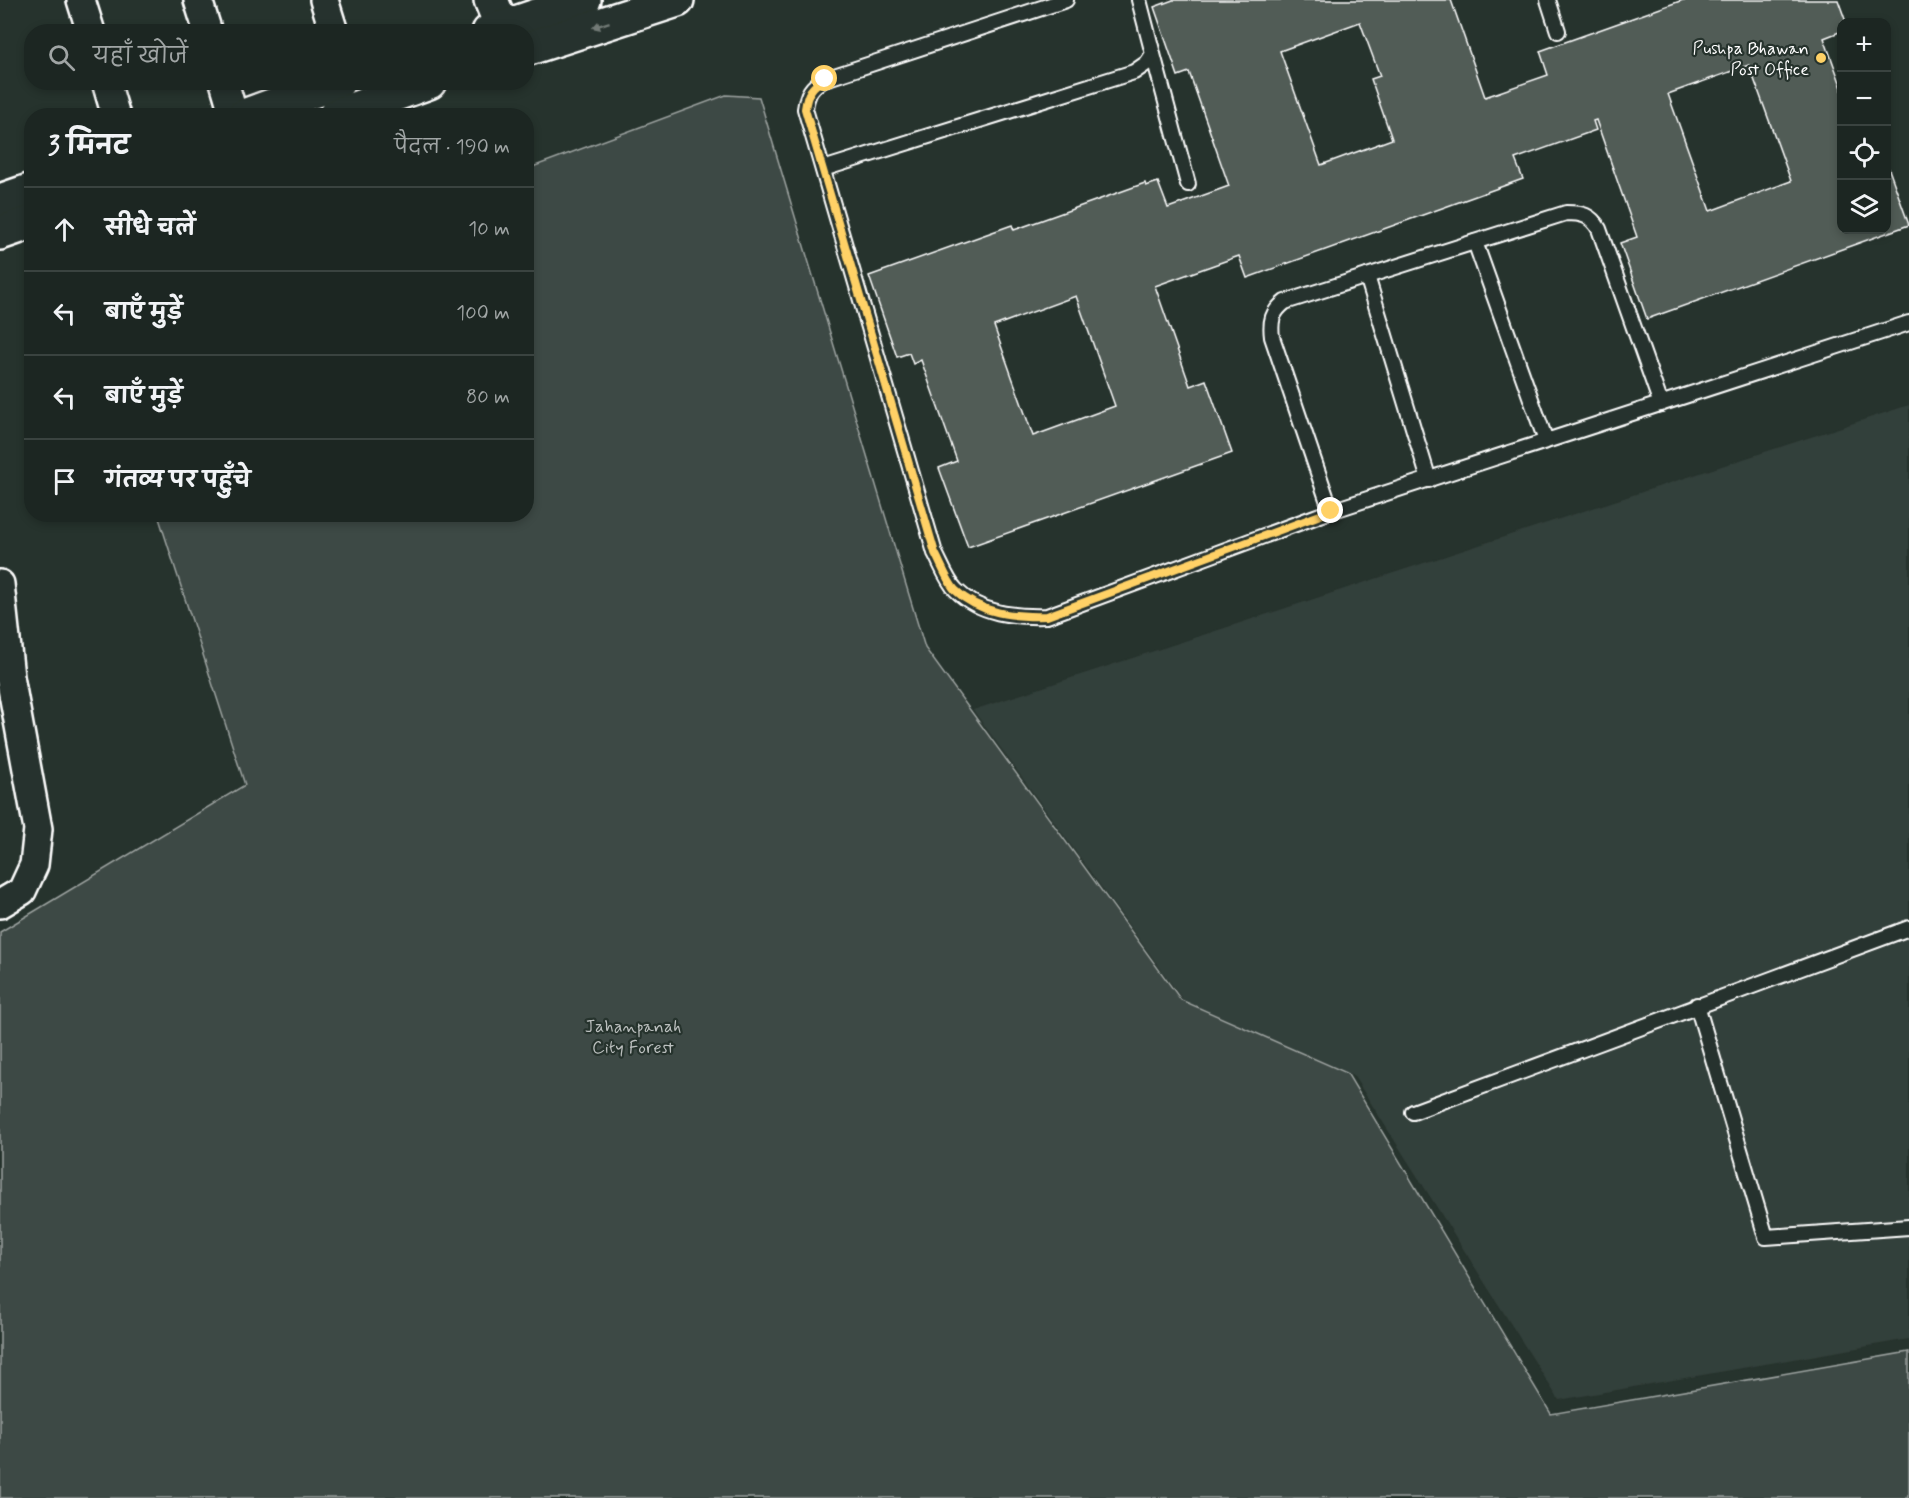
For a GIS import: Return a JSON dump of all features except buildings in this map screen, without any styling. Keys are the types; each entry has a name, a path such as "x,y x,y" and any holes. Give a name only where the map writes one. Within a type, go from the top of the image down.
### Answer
{"street":[{"path":"81,0 88,24"},
{"path":"198,0 206,24"},
{"path":"324,0 332,24"},
{"path":"496,22 584,0"},
{"path":"534,46 677,0"},
{"path":"108,90 114,108"},
{"path":"226,90 232,108"},
{"path":"266,108 316,90"},
{"path":"357,108 407,90"},
{"path":"0,201 24,193"},
{"path":"0,233 24,225"},
{"path":"0,584 5,678 38,829 34,865 22,891 0,904"}],"lane":[{"path":"1066,0 815,84 807,94 805,109 935,553 955,589 987,610 1016,617 1047,616 1331,511 1909,323"},
{"path":"1139,0 1188,184"},
{"path":"1548,0 1558,31"},
{"path":"822,170 1134,72 1147,63 1153,54"},
{"path":"1331,511 1272,337 1271,326 1274,311 1286,302 1566,213 1580,213 1593,218 1599,229 1661,404"},
{"path":"1475,242 1546,441"},
{"path":"1367,276 1429,480"},
{"path":"1413,1112 1909,928"},
{"path":"1697,1005 1766,1237 1909,1227"}],"shaded area":[{"path":"1909,405 1909,1339 1559,1400 1353,1075 1183,1000 973,710"}],"green space":[{"name":"Jahanpanah City Forest","path":"726,95 759,97 925,648 1181,1000 1347,1073 1551,1414 1909,1352 1909,1498 0,1498 0,932 245,785 160,522 534,522 534,166"}],"place":[{"name":"Pushpa Bhawan Post Office","path":"1821,58"}],"route":[{"path":"825,79 815,84 807,94 805,109 935,553 955,589 987,610 1016,617 1047,616 1331,511"}]}
